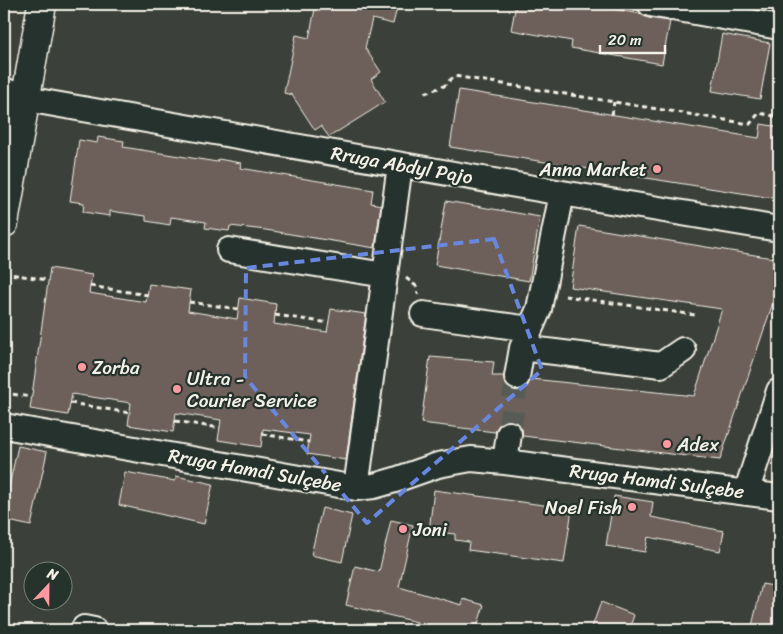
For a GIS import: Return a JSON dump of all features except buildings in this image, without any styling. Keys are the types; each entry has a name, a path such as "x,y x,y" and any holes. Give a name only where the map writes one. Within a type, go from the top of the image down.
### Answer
{"main road":[{"path":"4,223 15,94 42,4"}],"street":[{"path":"650,4 779,27"},
{"name":"Rruga Abdyl Pajo","path":"15,94 562,194 779,229"},
{"path":"356,488 400,165"},
{"path":"517,377 526,339 539,309 562,194"},
{"path":"229,250 386,268"},
{"path":"423,314 526,339 661,365 683,350"},
{"path":"746,493 779,391"},
{"name":"Rruga Hamdi Sulçebe","path":"4,426 356,488 388,482 438,464 471,459 779,497"},
{"path":"505,462 509,434"},
{"path":"83,630 84,628 94,630"}],"path":[{"path":"425,93 444,86 454,76 750,124 759,113 779,117"},
{"path":"612,115 614,102"},
{"path":"386,268 416,286 423,314"},
{"path":"4,273 48,280"},
{"path":"90,286 148,295"},
{"path":"542,293 696,315"},
{"path":"189,302 238,309"},
{"path":"275,315 329,323"},
{"path":"4,393 31,397"},
{"path":"70,403 130,413"},
{"path":"175,420 220,428"},
{"path":"262,434 309,442"}],"highlighted area":[{"path":"494,239 542,370 367,523 245,377 246,268"}],"tunnel":[{"path":"509,434 517,377"}],"place":[{"name":"Anna Market","path":"657,169"},
{"name":"Zorba","path":"82,367"},
{"name":"Ultra - Courier Service","path":"177,389"},
{"name":"Adex","path":"667,444"},
{"name":"Noel Fish","path":"632,507"},
{"name":"Joni","path":"403,529"}]}
